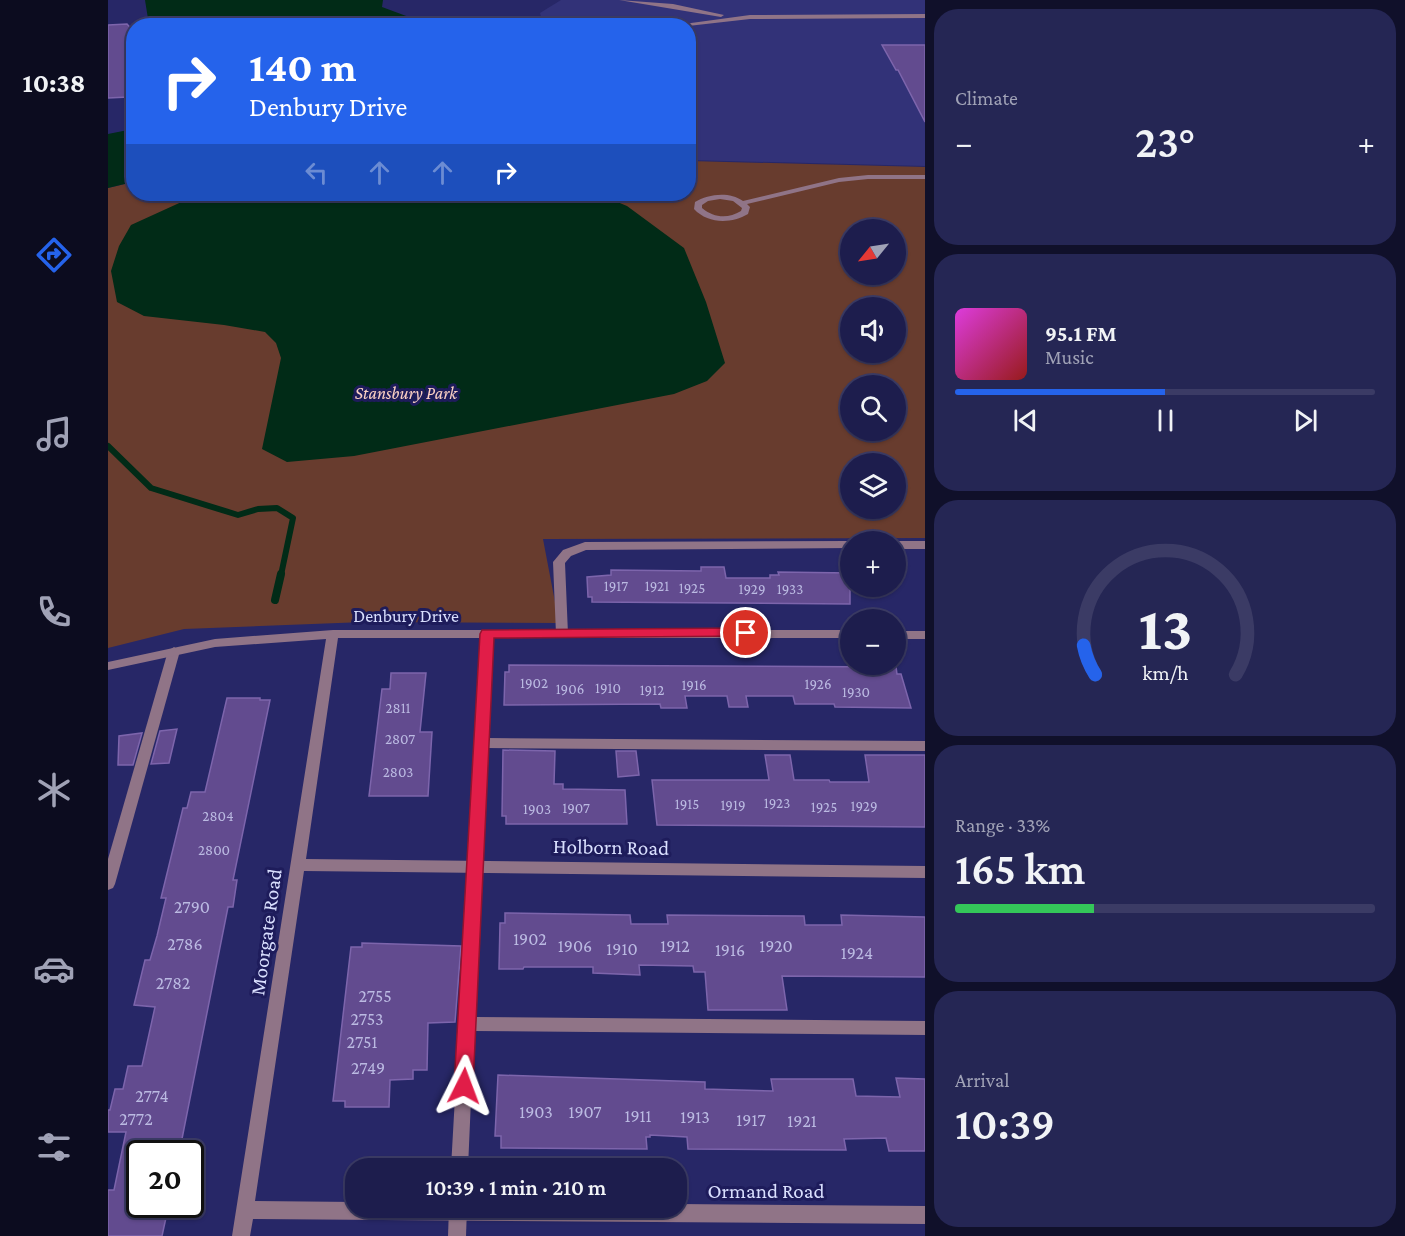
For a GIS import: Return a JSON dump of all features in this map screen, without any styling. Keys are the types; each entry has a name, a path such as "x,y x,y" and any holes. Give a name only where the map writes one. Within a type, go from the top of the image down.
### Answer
{"street":[{"path":"622,0 673,6 736,18"},
{"path":"673,6 683,0"},
{"path":"696,23 736,18 925,16"},
{"path":"742,203 746,207 746,212 726,219 706,215 699,211 697,206 702,200 715,197 730,198 742,203 839,180 868,177 925,177"},
{"path":"562,634 559,562 567,553 585,546 840,545"},
{"path":"906,545 925,545"},
{"name":"Denbury Drive","path":"108,666 174,651 244,640 333,634 840,634"},
{"name":"Moorgate Road","path":"242,1236 333,634"},
{"path":"459,1158 487,634"},
{"path":"906,634 925,635"},
{"path":"108,884 174,651"},
{"path":"481,742 925,746"},
{"name":"Holborn Road","path":"297,865 925,872"},
{"path":"466,1024 925,1028"},
{"name":"Ormand Road","path":"246,1210 345,1210"},
{"name":"Ormand Road","path":"687,1212 925,1215"},
{"path":"457,1218 457,1236"}],"shaded area":[{"path":"145,0 383,0 382,7 412,18 148,18"},
{"path":"561,0 925,0 925,166 696,160 696,18 541,18 540,13"},
{"path":"126,130 126,184 108,188 108,134"},
{"path":"184,201 615,201 627,206 684,248 706,302 725,363 707,381 674,394 354,456 287,462 262,449 281,358 276,343 265,332 144,316 117,302 111,271 119,246 131,225"}],"green space":[{"name":"Stansbury Park","path":"696,161 925,167 925,538 906,538 906,531 840,531 840,538 543,539 559,623 364,622 184,629 108,648 108,188 126,184 126,201 696,201"}],"building":[{"path":"126,24 126,97 108,98 108,25"},
{"path":"882,45 925,45 925,122 898,70"},
{"path":"701,567 724,567 726,578 770,578 770,575 779,575 778,572 840,573 840,597 850,597 850,604 592,602 592,597 588,597 587,577 611,575 611,570 701,571"},
{"path":"509,665 840,667 840,675 901,675 911,708 795,704 793,696 746,696 748,707 729,707 727,696 685,696 687,708 661,708 660,704 504,705 505,672 509,672"},
{"path":"391,673 426,673 420,732 432,732 428,796 369,796 382,689 390,689"},
{"path":"227,698 270,700 233,880 237,880 233,907 228,907 182,1140 126,1140 126,1218 166,1218 162,1236 108,1236 108,1190 114,1190 126,1132 108,1132 108,1110 110,1110 115,1089 123,1089 128,1066 142,1066 155,1007 134,1005 145,960 150,960 157,936 166,898 161,898 183,808 187,808 191,792 205,792"},
{"path":"177,729 169,763 151,764 160,731"},
{"path":"142,733 133,765 118,765 119,736"},
{"path":"503,750 555,751 554,784 563,784 563,789 625,790 627,824 506,824 506,816 502,816"},
{"path":"616,751 636,751 639,775 618,777"},
{"path":"765,755 790,755 794,780 869,782 865,755 925,755 925,827 657,825 652,780 769,780"},
{"path":"505,913 630,915 631,924 668,924 667,915 804,916 805,925 842,925 841,915 925,917 925,977 782,976 787,1010 708,1010 705,972 694,972 693,966 639,965 640,975 593,973 593,967 499,969 500,923 505,923"},
{"path":"362,943 461,946 455,1022 428,1023 427,1070 413,1070 413,1079 390,1080 389,1107 345,1107 345,1101 333,1101 351,947 362,947"},
{"path":"498,1075 705,1082 705,1089 773,1091 771,1079 853,1079 856,1096 900,1097 896,1078 925,1079 925,1151 889,1151 886,1138 844,1139 846,1150 688,1149 687,1137 650,1135 646,1137 647,1149 501,1148 501,1136 495,1136"}],"waterway":[{"path":"108,446 151,488 238,515 258,509 277,508 293,518 281,575"},
{"path":"275,600 281,574"}],"route":[{"path":"464,1086 487,634 746,633"}]}
